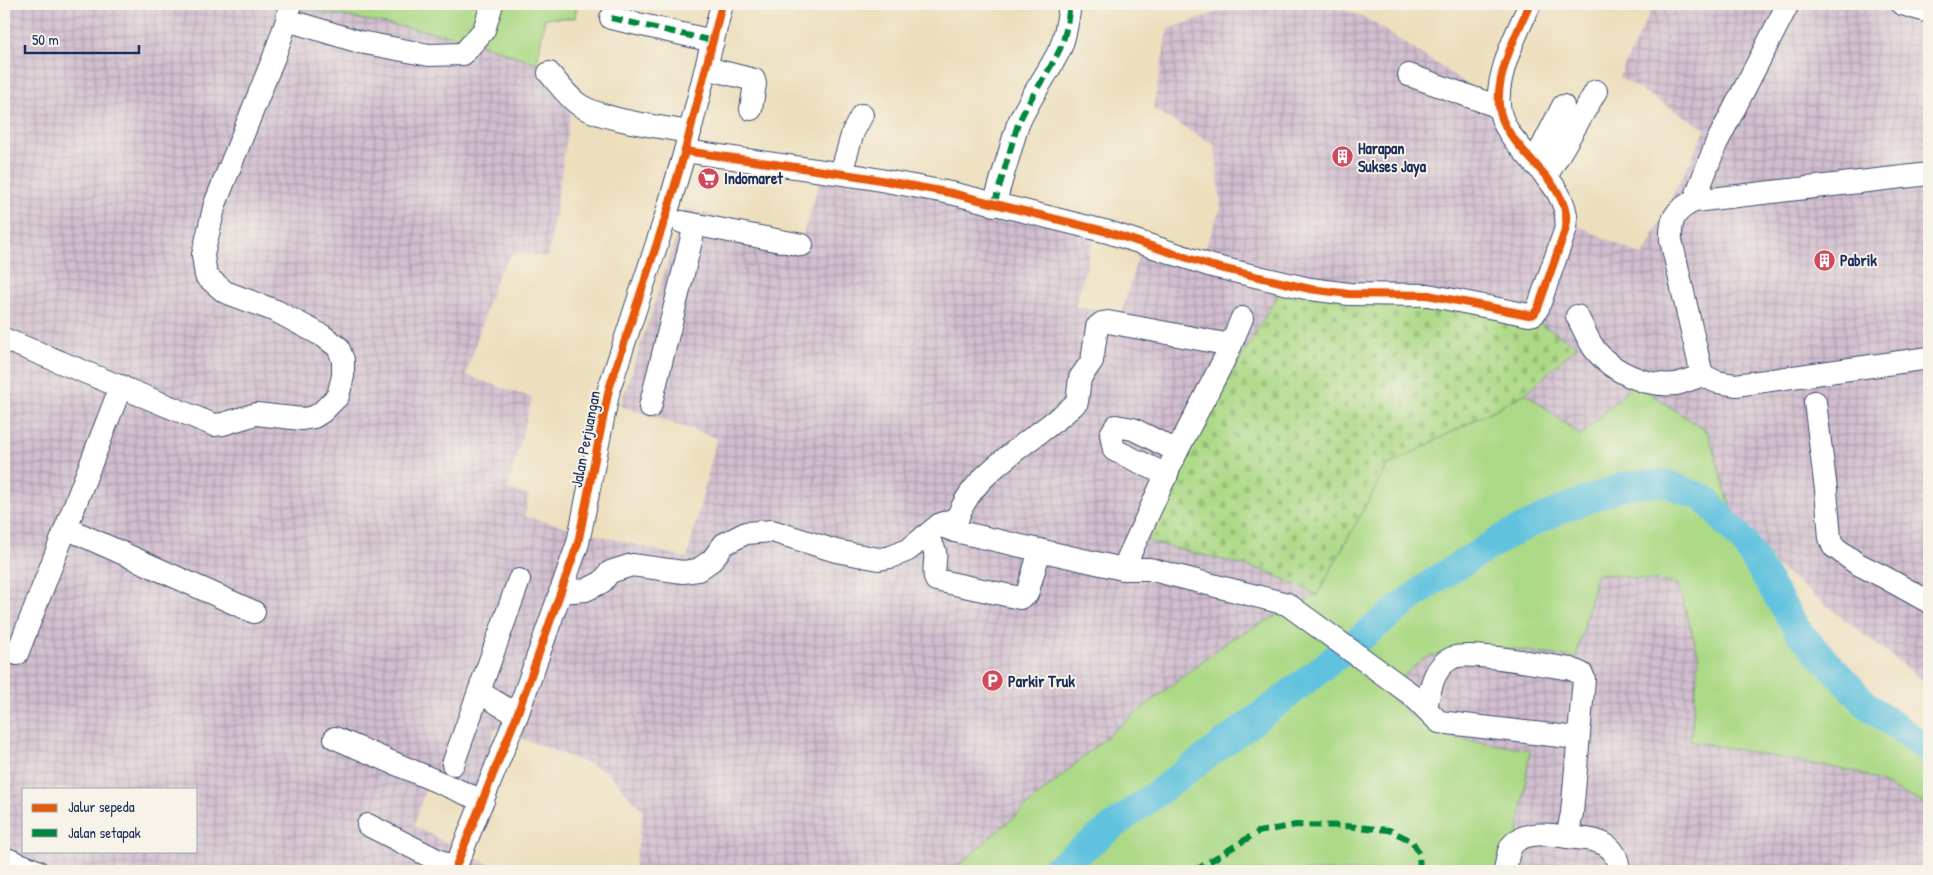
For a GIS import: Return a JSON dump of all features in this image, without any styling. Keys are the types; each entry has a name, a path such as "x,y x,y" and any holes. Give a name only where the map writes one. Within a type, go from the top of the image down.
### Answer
{"street":[{"path":"4,339 217,425 256,414 302,419 314,417 322,412 338,396 343,376 343,360 338,347 323,336 276,311 225,292 206,276 203,255 215,204 288,12 369,44 429,55 463,54 484,30 492,4"},
{"name":"Jalan Perjuangan","path":"456,871 483,801 515,727 582,527 609,389 665,219 687,142 722,4"},
{"path":"994,205 1022,114 1060,48 1070,4"},
{"path":"549,73 576,103 588,110 687,142 911,185 1108,232 1212,266 1310,289 1349,294 1428,295 1529,315 1534,314 1538,308 1566,228 1567,220 1563,202 1506,128 1498,107 1504,68 1530,4"},
{"path":"1694,201 1716,144 1788,4"},
{"path":"1902,4 1929,12"},
{"path":"611,18 713,41"},
{"path":"706,68 754,80 751,109"},
{"path":"1409,75 1498,107"},
{"path":"1540,170 1596,91"},
{"path":"1540,170 1563,106"},
{"path":"841,173 853,132 862,115"},
{"path":"1702,375 1671,240 1670,228 1674,215 1682,206 1694,201 1929,174"},
{"path":"665,219 802,245"},
{"path":"650,407 695,225"},
{"path":"1578,316 1595,350 1609,363 1626,374 1660,384 1678,384 1702,375 1717,382 1736,385 1929,358"},
{"path":"1126,563 1177,451 1231,345 1242,318"},
{"path":"1040,550 1027,594 1020,598 936,580 933,574 935,552 933,546 943,528 965,500 1014,450 1077,402 1080,378 1092,361 1097,327 1102,323 1108,322 1231,345"},
{"path":"17,654 121,386"},
{"path":"1814,402 1826,490 1830,538 1833,546 1856,563 1884,576 1929,602"},
{"path":"1166,475 1114,450 1111,434 1116,426 1133,430 1177,451"},
{"path":"66,528 254,612"},
{"path":"560,592 586,590 602,582 610,572 632,565 683,572 698,570 712,560 724,544 746,533 772,531 836,551 878,559 891,557 908,550 943,528 1126,563 1287,604 1419,701 1440,722 1577,738"},
{"path":"943,528 1040,550 1126,563"},
{"path":"454,764 519,580"},
{"path":"1419,701 1434,675 1451,658 1470,655 1571,669 1582,674 1584,679 1577,738 1572,813 1567,837"},
{"path":"479,692 515,727"},
{"path":"335,738 483,801"},
{"path":"368,825 456,871"},
{"path":"1505,871 1508,854 1513,844 1528,836 1538,834 1602,842 1618,858 1619,871"},
{"path":"4,858 37,871"}],"shaded area":[{"path":"4,4 300,4 459,37 537,63 571,109 548,257 513,252 496,278 466,375 532,398 508,488 529,496 524,516 687,558 717,438 620,406 686,209 801,240 823,172 1096,230 1075,307 1122,312 1139,252 1198,267 1221,207 1215,145 1153,109 1168,29 1243,4 1311,4 1343,9 1369,20 1484,95 1568,221 1643,256 1706,129 1619,77 1654,4 1929,4 1929,685 1740,538 1708,432 1581,436 1526,393 1577,346 1509,304 1147,541 1266,571 1317,595 1229,640 1112,732 952,871 634,871 643,811 607,771 495,728 476,796 429,777 414,826 502,871 4,871"},
{"path":"1597,573 1678,584 1699,657 1690,741 1861,773 1929,806 1929,871 1513,871 1530,750 1437,735 1385,694 1422,659 1477,644 1576,658"}],"green space":[{"path":"300,4 577,4 575,18 545,18 537,63 459,37 299,8"},
{"path":"1283,286 1509,304 1577,346 1526,393 1387,466 1317,595 1266,571 1147,541 1184,454"},
{"path":"1634,383 1708,432 1740,538 1799,632 1868,706 1929,750 1929,806 1861,773 1690,741 1699,657 1678,584 1597,573 1576,658 1477,644 1422,659 1385,694 1437,735 1530,750 1513,871 952,871 1112,732 1229,640 1317,595 1387,466 1526,393 1581,436","holes":["1287,695 1235,738 1110,829"]}],"waterway":[{"path":"1053,871 1276,704 1432,582 1506,536 1558,511 1626,485 1665,483 1704,498 1743,541 1799,632 1868,706 1929,750"}],"marked path":[{"path":"994,205 1017,127 1062,44 1070,4"},
{"path":"611,18 713,41"},
{"path":"1194,871 1258,832 1296,825 1345,826 1389,830 1412,841 1419,853 1420,871"}],"cycle path":[{"path":"454,871 517,715 578,543 609,389 665,219 685,151 722,4"},
{"path":"685,151 864,177 951,193 1108,232 1212,266 1310,289 1349,294 1428,295 1529,315 1534,314 1538,308 1566,228 1565,210 1559,194 1549,179 1512,136 1503,121 1499,105 1501,80 1508,53 1530,4"}],"place":[{"name":"Harapan Sukses Jaya","path":"1342,157"},
{"name":"Indomaret","path":"708,178"},
{"name":"Pabrik","path":"1824,260"},
{"name":"Parkir Truk","path":"992,681"}]}
